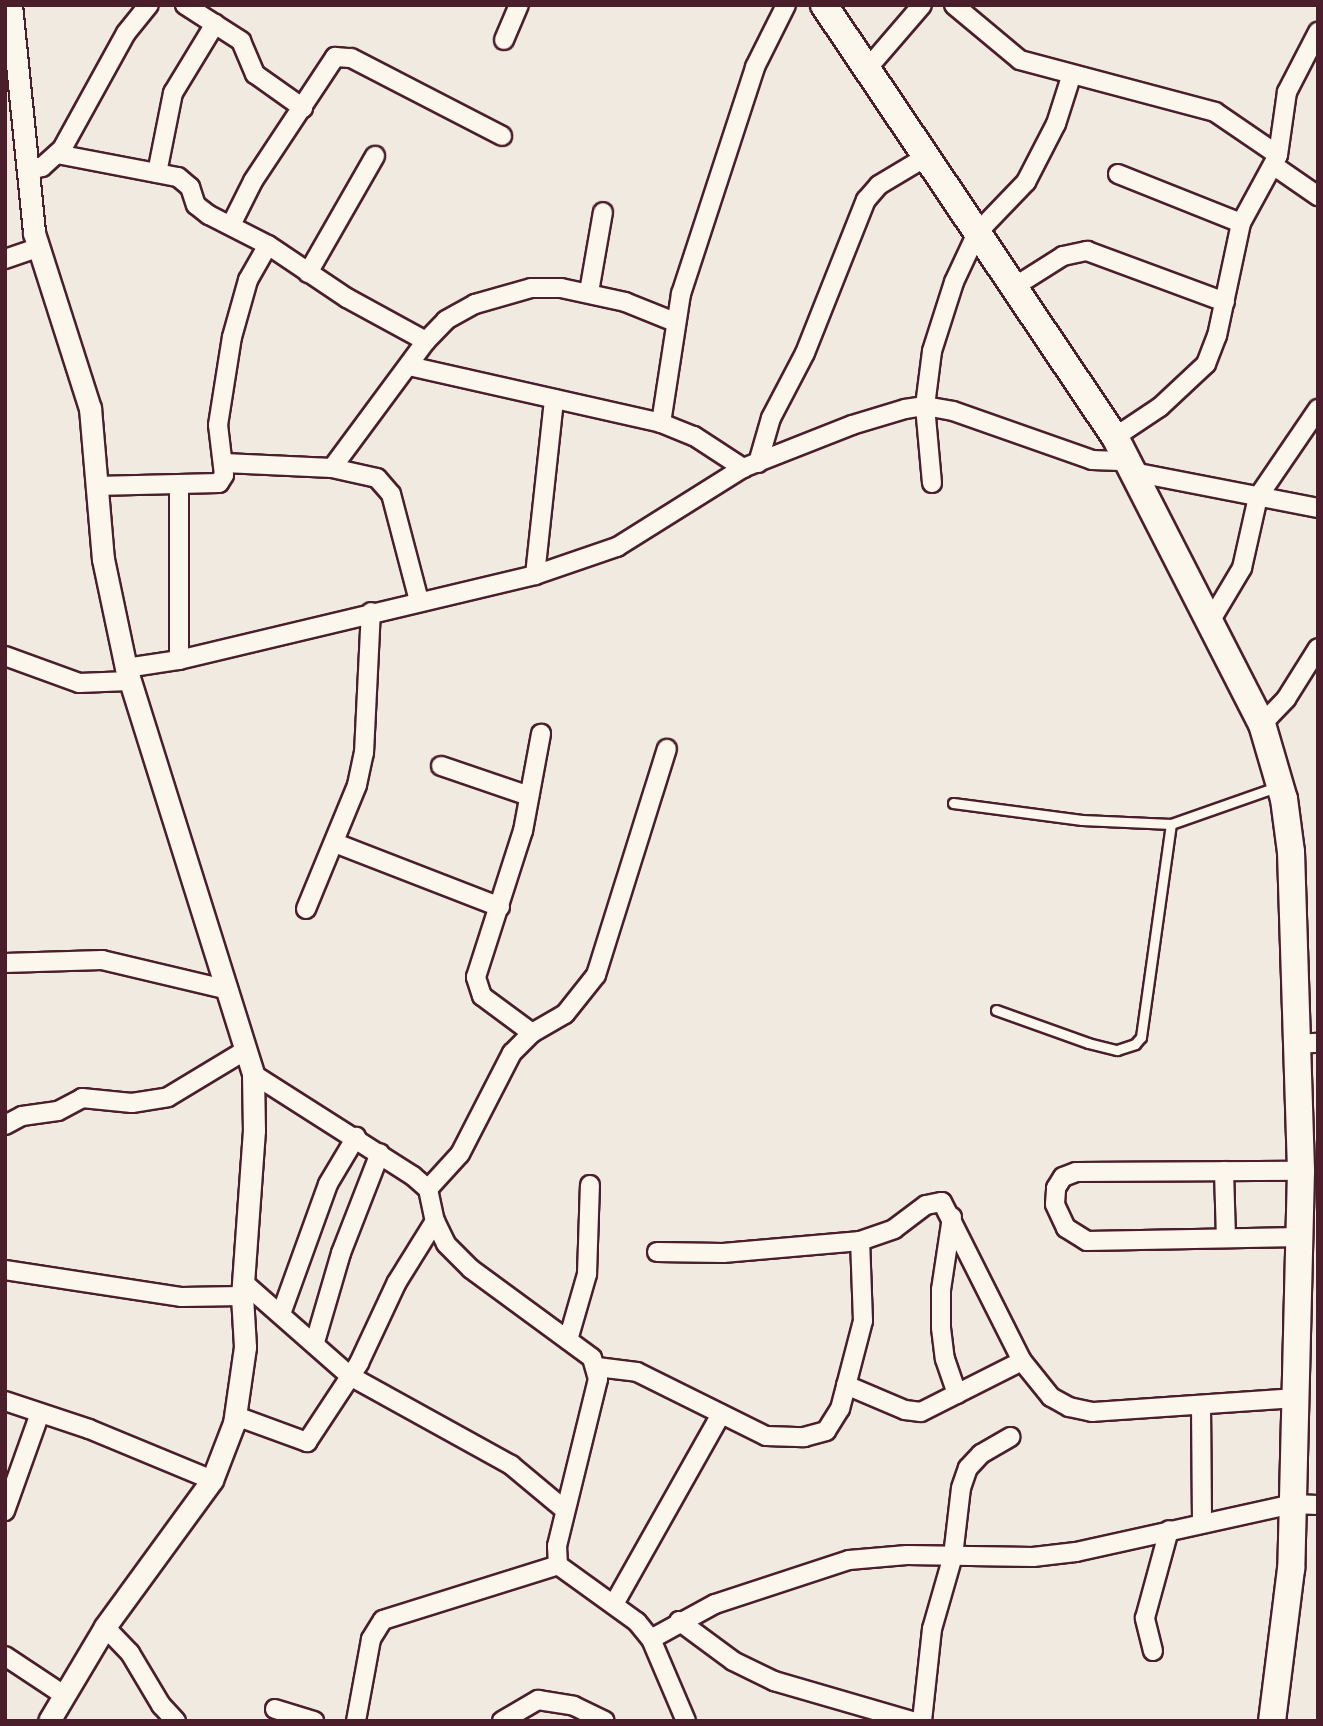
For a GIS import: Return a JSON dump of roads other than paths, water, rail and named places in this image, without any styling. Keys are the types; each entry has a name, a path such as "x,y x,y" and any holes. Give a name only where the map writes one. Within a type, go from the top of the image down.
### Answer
{"main road":[{"path":"824,5 1115,437 1262,724 1281,786 1291,852 1307,1043 1295,1398 1305,1505 1280,1687 1272,1721"}],"street":[{"path":"12,5 37,248 90,408 103,559 127,675 229,990 253,1074 242,1289 245,1347 236,1416 212,1480 105,1627 49,1721"},
{"path":"27,171 42,167 57,154 125,33 149,5"},
{"path":"185,5 245,44 259,78 303,108"},
{"path":"661,423 675,322 694,250 732,146 755,67 786,5"},
{"path":"867,69 922,5"},
{"path":"954,5 1020,60 1071,77 1160,94 1215,112 1318,196"},
{"path":"504,40 515,6"},
{"path":"157,173 173,93 215,24"},
{"path":"1115,437 1160,407 1206,364 1225,302 1241,223 1276,160 1287,92 1318,32"},
{"path":"231,225 253,181 303,108 329,62 343,56 502,136"},
{"path":"932,483 925,406 932,351 964,256 977,233 1026,182 1056,124 1071,77"},
{"path":"57,154 185,181 200,209 268,244 307,273 426,341"},
{"path":"307,273 374,156"},
{"path":"750,466 771,418 806,353 866,200 879,185 926,157"},
{"path":"1118,174 1241,223"},
{"path":"589,292 603,212"},
{"path":"96,486 219,483 224,463 218,425 232,337 248,280 268,244"},
{"path":"5,259 37,248"},
{"path":"1014,287 1063,256 1087,251 1225,302"},
{"path":"332,468 362,423 410,366 426,341 446,320 509,294 531,288 589,292 675,322"},
{"path":"410,366 661,423 694,436 750,466"},
{"path":"535,575 554,399"},
{"path":"5,656 79,683 127,675 371,612 535,575 617,547 750,466 852,425 925,406 989,423 1092,460 1318,508"},
{"path":"1211,620 1242,568 1258,497 1318,409"},
{"path":"224,463 332,468 377,478 391,494 419,601"},
{"path":"179,486 179,660"},
{"path":"306,909 357,785 364,753 371,612"},
{"path":"1262,724 1286,699 1318,648"},
{"path":"532,1033 482,996 477,986 479,966 500,907 529,796 541,734"},
{"path":"428,1189 460,1154 512,1054 532,1033 565,1014 596,975 667,750"},
{"path":"442,766 529,796"},
{"path":"335,843 500,907"},
{"path":"5,963 102,960 229,990"},
{"path":"5,1125 22,1116 58,1111 82,1098 132,1102 168,1097 246,1050"},
{"path":"253,1074 356,1137 428,1189 435,1222 446,1244 471,1269 568,1340 597,1367 637,1372 766,1436 804,1437 834,1424 846,1385 865,1301 860,1241"},
{"path":"281,1314 328,1184 356,1137"},
{"path":"315,1342 341,1253 380,1153"},
{"path":"1224,1171 1226,1238"},
{"path":"1300,1237 1087,1241 1066,1228 1055,1204 1056,1188 1063,1177 1076,1172 1301,1171"},
{"path":"568,1340 587,1274 590,1185"},
{"path":"657,1252 723,1253 860,1241 894,1229 934,1202 942,1202 952,1217 1022,1361 1051,1397 1069,1407 1092,1412 1295,1398"},
{"path":"952,1217 941,1290 941,1328 945,1359 957,1394"},
{"path":"236,1416 307,1441 350,1376 397,1282 435,1222"},
{"path":"5,1270 182,1297 242,1289 281,1314 350,1376 511,1465 565,1510"},
{"path":"846,1385 905,1410 921,1412 1022,1361"},
{"path":"558,1565 565,1510 597,1367"},
{"path":"5,1401 212,1480"},
{"path":"1201,1405 1202,1523"},
{"path":"5,1511 40,1413"},
{"path":"614,1604 721,1414"},
{"path":"922,1721 932,1629 953,1556 961,1488 968,1468 981,1454 1011,1437"},
{"path":"651,1639 715,1604 849,1560 1055,1554 1202,1523 1305,1505"},
{"path":"1153,1651 1145,1618 1169,1530"},
{"path":"558,1565 614,1604 651,1639 686,1721"},
{"path":"356,1721 371,1639 383,1620 558,1565"},
{"path":"680,1621 733,1661 774,1681 912,1721"},
{"path":"105,1627 130,1653 161,1705 176,1721"},
{"path":"5,1656 64,1695"},
{"path":"502,1721 538,1700 574,1706 605,1721"},
{"path":"275,1709 314,1721"}],"lane":[{"path":"953,803 1082,820 1171,824 1281,786"},
{"path":"996,1010 1088,1043 1117,1050 1135,1044 1141,1037 1171,824"}]}
